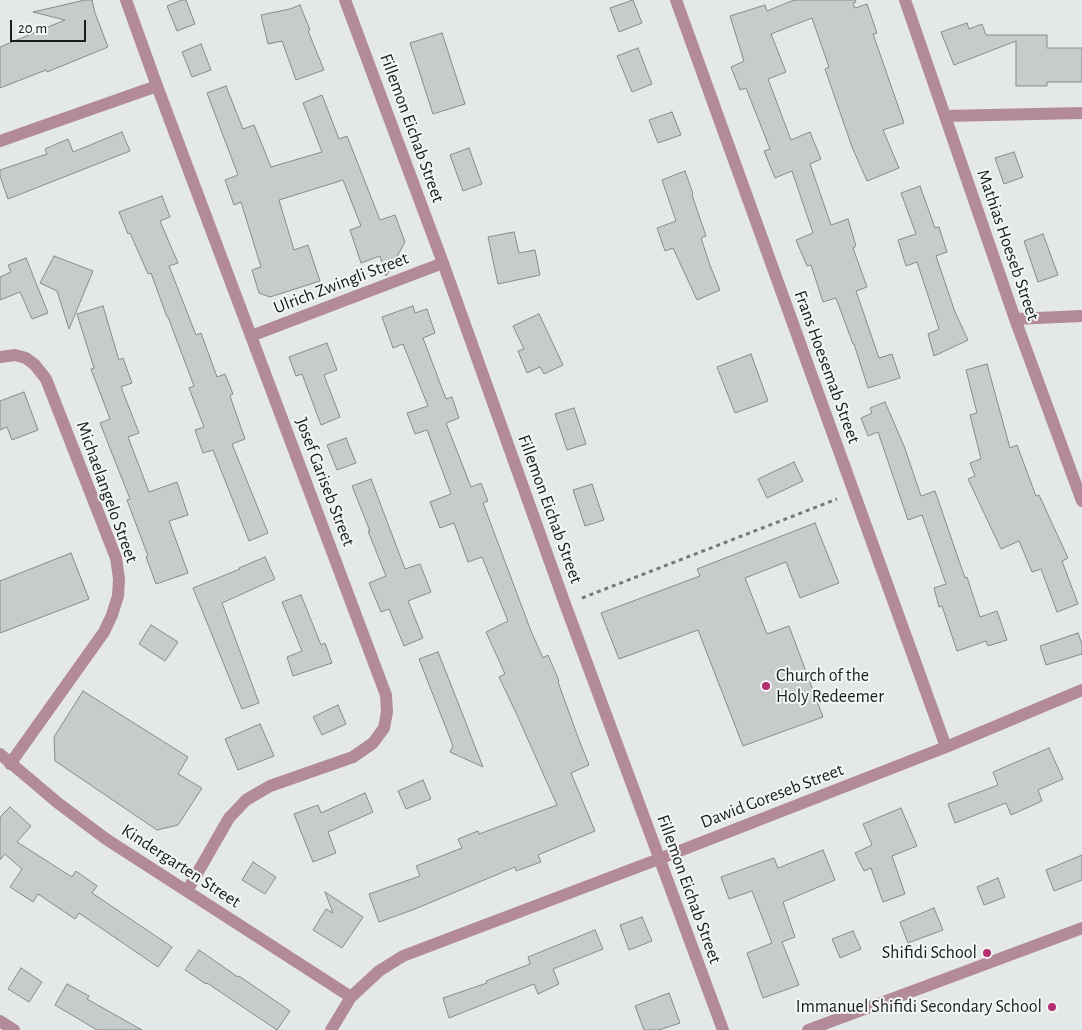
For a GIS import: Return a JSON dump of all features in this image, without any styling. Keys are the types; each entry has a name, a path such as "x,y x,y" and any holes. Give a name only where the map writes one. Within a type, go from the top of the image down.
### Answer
{"street":[{"name":"Josef Gariseb Street","path":"126,0 386,695 387,712 384,728 374,743 353,756 270,786 246,800 229,818 187,891"},
{"name":"Fillemon Eichab Street","path":"345,0 443,262 565,604 723,1030"},
{"name":"Frans Hoesemab Street","path":"676,0 946,747"},
{"name":"Mathias Hoeseb Street","path":"905,0 1015,319 1082,501"},
{"path":"0,141 157,86"},
{"path":"945,116 1082,112"},
{"name":"Ulrich Zwingli Street","path":"251,336 443,262"},
{"path":"1015,319 1082,316"},
{"name":"Michaelangelo Street","path":"0,357 15,355 26,358 35,365 46,379 116,558 120,579 118,596 104,632 10,764"},
{"name":"Dawid Goreseb Street","path":"331,1030 351,997 379,971 403,956 946,747 1082,690"},
{"name":"Kindergarten Street","path":"0,754 58,803 106,839 351,997"},
{"path":"808,1030 1082,928"},
{"path":"0,1021 14,1030"}],"path":[{"path":"565,604 854,493"}],"building":[{"path":"92,0 108,47 47,72 46,70 0,88 0,47 65,20 33,12"},
{"path":"186,0 195,24 177,31 167,6"},
{"path":"633,0 642,23 619,32 610,8"},
{"path":"794,0 855,0 856,2 853,3 855,8 867,4 877,33 873,34 904,123 883,130 899,168 867,181 852,147 825,69 829,67 812,18 771,34 786,72 768,79 791,140 810,132 821,159 810,164 831,225 848,219 856,246 853,248 867,287 856,291 879,358 892,354 900,378 868,388 854,344 836,298 823,302 811,265 807,266 796,240 813,233 792,171 775,178 764,151 770,149 746,88 740,90 731,67 744,61 730,16 765,5 767,11"},
{"path":"300,5 310,30 308,31 324,70 296,80 282,41 268,44 261,15"},
{"path":"967,23 969,29 982,24 986,35 1047,35 1047,48 1082,48 1082,82 1047,82 1047,86 1016,86 1016,41 954,65 941,32"},
{"path":"442,33 465,104 433,114 410,43"},
{"path":"201,44 211,70 192,77 182,52"},
{"path":"638,48 652,84 632,92 617,56"},
{"path":"226,86 243,129 254,125 271,167 322,152 303,103 322,95 339,139 347,136 380,220 395,215 405,242 386,276 380,256 361,263 350,230 361,226 343,180 279,200 294,250 308,245 320,281 270,297 259,293 252,270 261,267 241,202 234,205 225,180 238,175 207,93"},
{"path":"672,112 681,135 658,143 649,120"},
{"path":"122,132 130,151 8,199 0,176 0,170 47,154 45,149 68,139 73,152"},
{"path":"469,148 482,184 463,191 450,155"},
{"path":"1014,152 1023,177 1004,184 995,158"},
{"path":"685,171 706,236 701,238 720,290 697,300 673,248 665,251 657,228 676,221 662,180"},
{"path":"920,186 935,228 939,227 947,252 936,256 955,312 968,340 934,356 928,334 939,329 917,262 906,266 898,240 916,234 901,193"},
{"path":"162,196 170,217 160,221 178,263 169,266 196,335 201,333 217,377 225,374 233,394 230,396 245,439 232,444 268,533 249,541 213,450 203,453 195,430 204,427 189,388 194,386 151,273 148,274 119,212"},
{"path":"514,232 519,253 535,250 540,275 498,284 488,237"},
{"path":"1043,234 1058,275 1038,282 1024,241"},
{"path":"54,256 93,271 69,329 57,291 40,283"},
{"path":"26,258 48,313 32,319 20,292 0,300 0,277 11,272 8,265"},
{"path":"103,306 119,360 123,358 132,383 121,387 139,433 128,437 149,492 177,482 188,515 169,521 188,573 156,584 146,557 148,556 127,500 130,499 100,423 110,419 91,369 94,368 77,314"},
{"path":"413,306 415,313 427,309 435,333 423,338 446,399 452,397 459,418 446,423 471,487 481,483 488,501 483,503 531,631 543,658 548,655 589,765 571,773 595,831 538,855 541,862 516,871 515,867 379,922 369,894 420,876 416,866 462,848 458,839 478,831 479,834 557,805 499,677 505,674 486,632 508,621 482,557 468,562 454,523 440,528 430,502 451,494 427,430 415,434 407,413 428,406 403,344 393,348 382,317"},
{"path":"539,314 563,365 544,374 540,367 527,373 518,351 524,349 513,326"},
{"path":"327,343 337,370 324,375 340,417 321,425 302,374 296,376 289,357"},
{"path":"751,354 768,401 735,413 717,367"},
{"path":"987,364 1010,448 1017,445 1036,496 1039,495 1068,558 1062,561 1078,604 1057,612 1041,569 1032,572 1019,541 1001,549 968,479 975,476 970,463 981,459 970,415 977,413 966,370"},
{"path":"24,392 38,430 12,440 7,427 0,430 0,401"},
{"path":"885,402 904,446 921,496 935,491 980,617 997,611 1007,640 988,646 986,641 957,651 942,606 939,607 934,588 946,584 922,515 908,520 878,432 868,436 861,418 872,413 870,408"},
{"path":"574,408 586,444 567,450 555,414"},
{"path":"346,438 356,463 337,470 327,445"},
{"path":"794,462 803,481 767,498 758,479"},
{"path":"371,479 405,569 420,564 431,592 408,601 423,638 404,646 389,609 381,612 369,583 386,576 352,486"},
{"path":"592,484 604,520 585,526 573,490"},
{"path":"815,523 839,583 800,598 786,562 745,578 767,634 789,626 823,717 743,746 698,630 619,659 601,613 700,576 697,569"},
{"path":"71,553 89,599 0,633 0,581"},
{"path":"265,557 275,579 222,603 259,703 242,709 193,588"},
{"path":"301,595 321,645 325,643 332,663 293,676 287,657 302,651 282,602"},
{"path":"151,625 178,642 165,661 139,644"},
{"path":"1078,633 1082,644 1082,654 1046,665 1040,646"},
{"path":"438,652 483,767 450,752 453,746 419,659"},
{"path":"83,691 188,757 178,774 202,788 178,825 157,830 55,761 54,737"},
{"path":"338,705 346,724 322,735 313,717"},
{"path":"260,724 274,756 238,770 225,739"},
{"path":"1049,748 1063,779 1038,790 1042,801 1011,815 1006,803 955,823 948,804 998,785 993,772"},
{"path":"423,780 431,799 406,809 398,791"},
{"path":"365,793 373,812 328,832 336,853 313,862 294,814 318,805 321,813"},
{"path":"10,807 31,826 17,842 72,877 76,871 97,886 92,893 172,947 158,967 79,913 75,919 38,894 33,902 10,887 22,869 5,854 0,860 0,817"},
{"path":"901,808 917,846 892,856 905,894 883,902 871,868 864,871 855,853 872,845 863,824"},
{"path":"823,850 835,880 783,902 795,937 782,942 799,985 763,998 747,953 772,943 752,891 729,899 721,877 774,858 778,868"},
{"path":"1082,855 1082,880 1054,891 1046,870"},
{"path":"253,862 276,877 265,894 242,880"},
{"path":"998,878 1005,897 984,905 977,887"},
{"path":"325,892 363,917 342,948 313,930 326,909 333,913"},
{"path":"934,908 943,930 908,943 900,922"},
{"path":"642,917 652,941 629,950 620,925"},
{"path":"595,930 603,949 553,969 559,984 538,994 534,984 449,1018 443,998 487,983 486,981 530,964 528,957"},
{"path":"853,931 861,949 840,958 832,939"},
{"path":"199,950 290,1011 277,1030 185,970"},
{"path":"21,968 42,982 29,1002 8,989"},
{"path":"67,984 89,996 87,999 142,1030 97,1030 55,1005"},
{"path":"669,993 680,1023 659,1030 644,1030 635,1006"}],"place":[{"name":"Church of the Holy Redeemer","path":"766,686"},
{"name":"Shifidi School","path":"987,953"},
{"name":"Immanuel Shifidi Secondary School","path":"1052,1007"}]}
